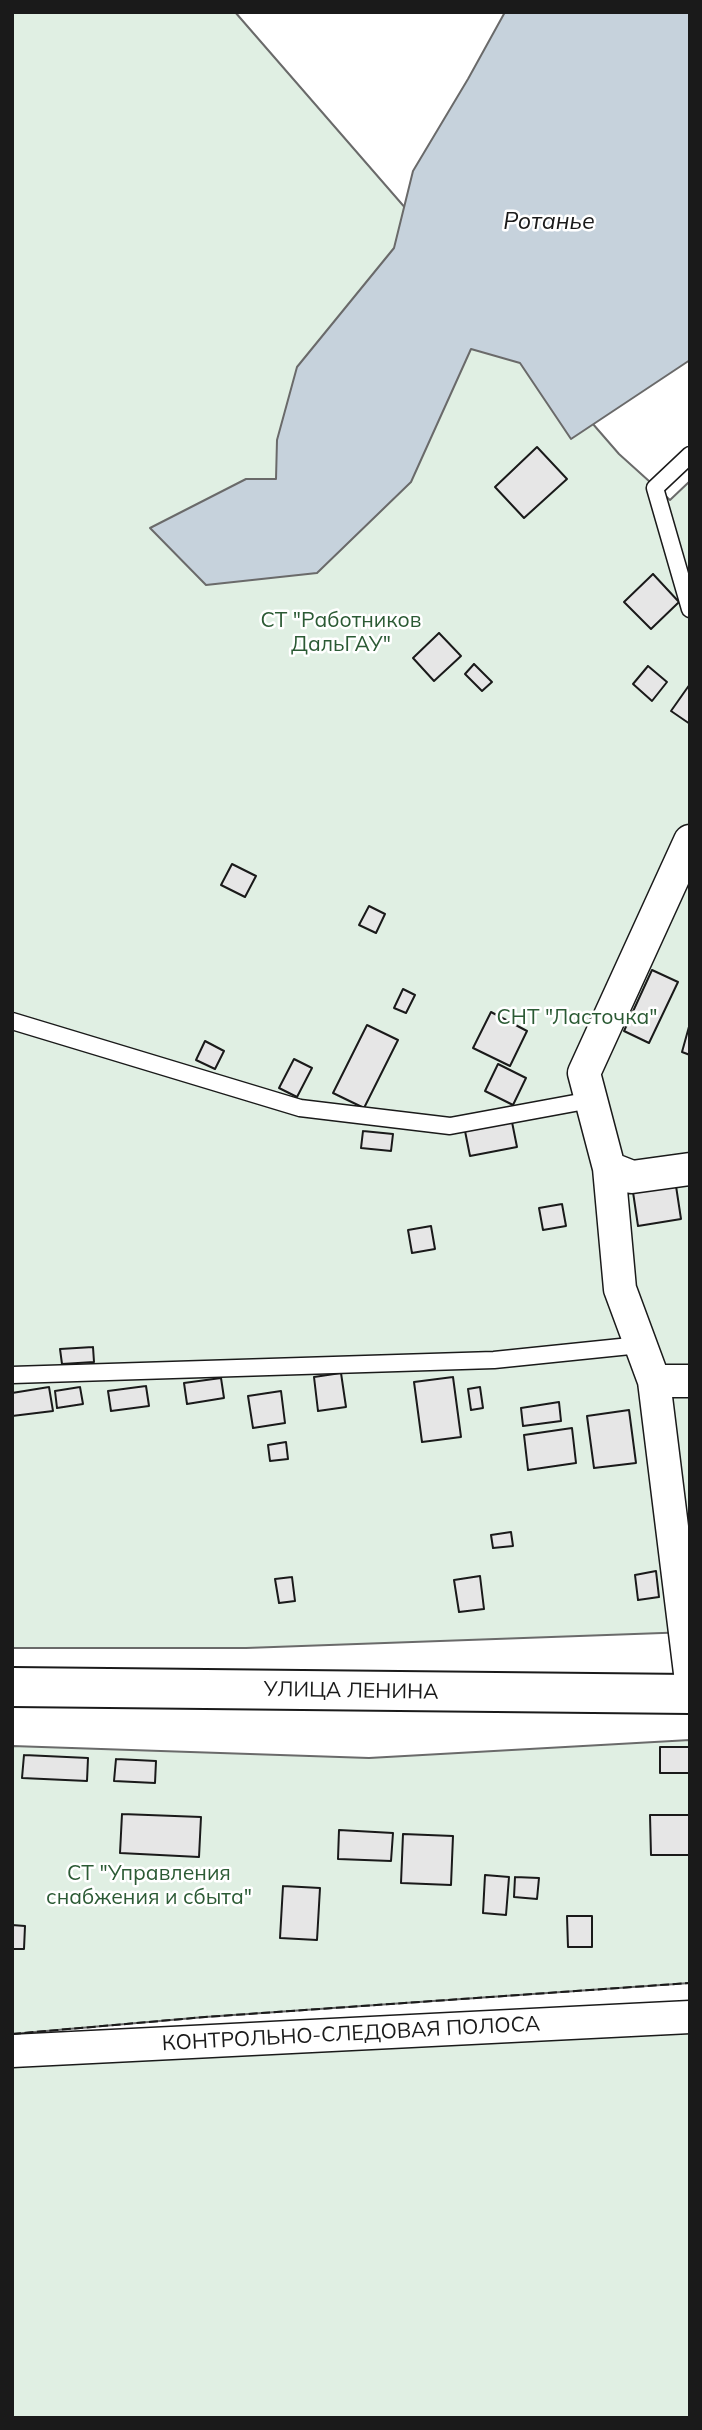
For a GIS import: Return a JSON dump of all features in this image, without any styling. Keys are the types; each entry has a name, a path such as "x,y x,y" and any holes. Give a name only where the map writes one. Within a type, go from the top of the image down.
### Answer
{"street":[{"path":"690,841 584,1073 609,1168 621,1289 653,1381 690,1673"},
{"path":"609,1168 632,1177 690,1169"},
{"path":"653,1381 690,1381"},
{"name":"УЛИЦА ЛЕНИНА","path":"12,1687 690,1695"},
{"name":"КОНТРОЛЬНО-СЛЕДОВАЯ ПОЛОСА","path":"12,2051 690,2017"}],"lane":[{"path":"690,455 655,488 690,609"},
{"path":"12,1021 300,1108 450,1126 591,1100"},
{"path":"12,1375 495,1360 640,1345"}],"green space":[{"name":"СТ \"Работников ДальГАУ\"","path":"12,12 235,12 619,454 670,500 690,481 690,1632 246,1648 12,1648"},
{"name":"СТ \"Управления снабжения и сбыта\"","path":"690,1740 690,1983 205,2017 12,2034 12,1746 369,1758"},
{"path":"690,2025 690,2418 12,2418 12,2060"}],"water":[{"name":"Ротанье","path":"505,12 690,12 690,360 571,439 520,363 471,349 411,482 317,573 206,585 150,528 246,479 276,479 277,440 297,367 394,248 413,171"}],"building":[{"path":"537,447 567,479 524,518 495,487"},
{"path":"653,574 679,602 651,629 624,602"},
{"path":"439,633 461,656 434,681 413,658"},
{"path":"474,664 492,682 482,691 465,674"},
{"path":"648,666 667,682 652,701 633,684"},
{"path":"690,684 690,724 671,711"},
{"path":"232,864 256,876 245,897 221,885"},
{"path":"369,906 385,914 376,933 359,925"},
{"path":"652,970 678,982 649,1043 624,1031"},
{"path":"403,989 415,995 406,1013 394,1008"},
{"path":"491,1012 527,1031 510,1066 473,1048"},
{"path":"690,1023 690,1055 682,1052"},
{"path":"367,1025 398,1040 364,1108 333,1093"},
{"path":"205,1041 224,1051 215,1069 196,1060"},
{"path":"294,1059 312,1068 297,1097 279,1088"},
{"path":"498,1064 526,1078 513,1105 485,1091"},
{"path":"512,1122 517,1147 470,1156 465,1131"},
{"path":"363,1131 393,1134 391,1151 361,1148"},
{"path":"676,1186 681,1219 638,1226 633,1192"},
{"path":"562,1204 566,1226 543,1230 539,1208"},
{"path":"431,1226 435,1249 412,1253 408,1230"},
{"path":"93,1347 94,1362 62,1364 60,1349"},
{"path":"341,1373 346,1407 318,1411 314,1377"},
{"path":"453,1377 461,1437 422,1442 414,1382"},
{"path":"221,1378 224,1398 187,1404 184,1383"},
{"path":"146,1386 149,1406 111,1411 108,1391"},
{"path":"49,1387 53,1411 12,1416 12,1393"},
{"path":"80,1387 83,1404 57,1408 55,1391"},
{"path":"480,1387 483,1408 471,1410 468,1389"},
{"path":"281,1391 285,1423 253,1428 248,1396"},
{"path":"559,1402 561,1421 523,1426 521,1408"},
{"path":"629,1410 636,1463 594,1468 587,1416"},
{"path":"572,1428 576,1463 528,1470 524,1435"},
{"path":"286,1442 288,1459 270,1461 268,1445"},
{"path":"511,1532 513,1546 493,1548 491,1535"},
{"path":"656,1571 659,1597 638,1600 635,1575"},
{"path":"480,1576 484,1609 459,1612 454,1580"},
{"path":"292,1577 295,1601 279,1603 275,1579"},
{"path":"660,1747 690,1747 690,1773 660,1773"},
{"path":"24,1755 88,1758 87,1781 22,1778"},
{"path":"116,1759 156,1761 155,1783 114,1781"},
{"path":"122,1814 201,1817 199,1857 120,1853"},
{"path":"650,1815 690,1815 690,1855 651,1855"},
{"path":"339,1830 393,1833 391,1861 338,1859"},
{"path":"403,1834 453,1836 451,1885 401,1883"},
{"path":"485,1875 509,1877 506,1915 483,1913"},
{"path":"515,1877 539,1878 537,1899 514,1897"},
{"path":"283,1886 320,1888 317,1940 280,1938"},
{"path":"567,1916 592,1916 592,1947 568,1947"},
{"path":"12,1925 25,1926 24,1949 12,1949"}],"fence":[{"path":"12,2034 205,2017 690,1983"}],"park label":[{"name":"СНТ \"Ласточка\"","path":"577,1018"}]}
